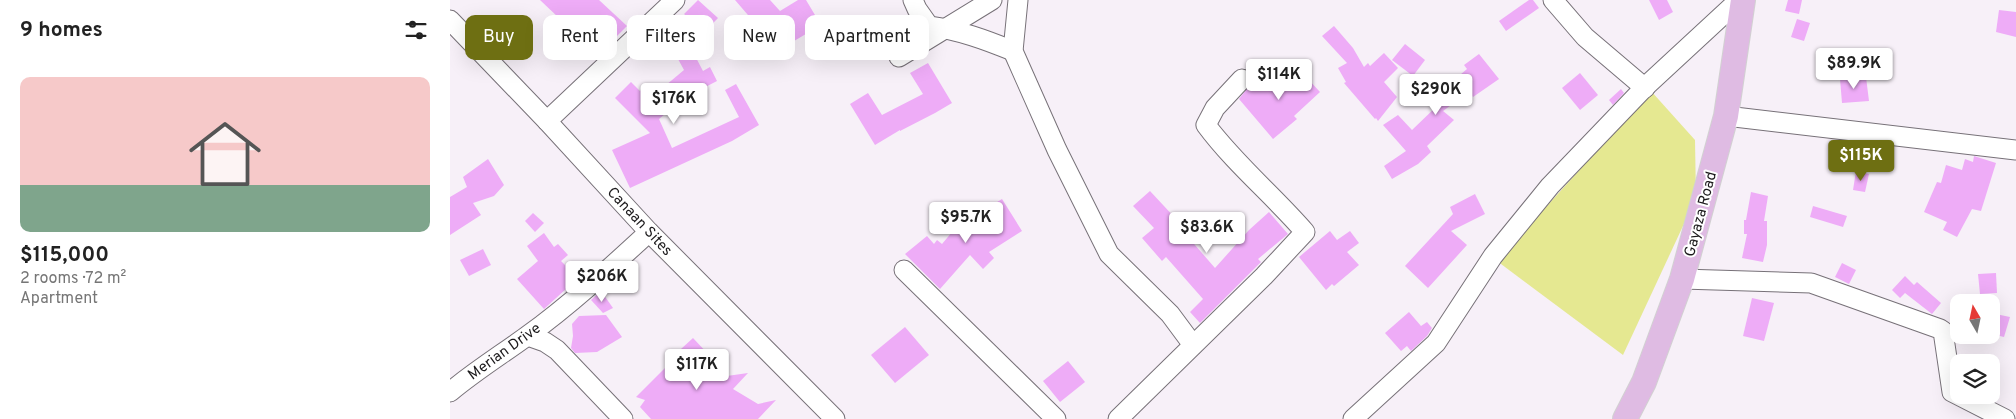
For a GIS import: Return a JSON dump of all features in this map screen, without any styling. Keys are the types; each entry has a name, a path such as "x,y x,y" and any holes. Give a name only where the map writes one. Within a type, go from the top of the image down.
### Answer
{"main road":[{"name":"Gayaza Road","path":"1625,419 1644,382 1682,280 1726,116 1743,0"}],"street":[{"path":"547,121 675,0"},
{"path":"913,0 929,26 947,28 986,40 1013,51"},
{"path":"929,39 992,0"},
{"path":"1018,0 1013,51 1057,150 1109,254 1170,314 1193,345"},
{"path":"1553,0 1585,37 1645,88"},
{"path":"1353,419 1436,343 1492,256 1550,186 1645,88 1739,0"},
{"name":"Canaan Sites","path":"450,20 547,121 649,232 835,419"},
{"path":"1118,419 1264,276 1305,232 1219,142 1206,125 1215,108 1242,79"},
{"path":"1726,116 2016,150"},
{"name":"Merian Drive","path":"450,392 474,372 528,336 591,284 649,232"},
{"path":"904,270 1056,419"},
{"path":"1682,280 1811,283 1940,329 1943,331 1952,392 2005,419"},
{"path":"528,336 545,342 557,350 623,419"}],"green space":[{"path":"1651,91 1695,140 1696,198 1623,355 1497,261"}],"building":[{"path":"540,0 599,0 615,15 556,15"},
{"path":"698,0 718,18 714,22 714,15 684,14"},
{"path":"735,0 770,0 780,11 798,0 806,0 815,15 805,15 805,35 795,40 795,15 748,15"},
{"path":"1529,0 1533,0 1539,8 1506,31 1499,21"},
{"path":"1649,0 1667,0 1673,12 1659,20"},
{"path":"1788,0 1802,0 1799,14 1785,11"},
{"path":"1999,10 2016,12 2016,37 1996,32"},
{"path":"617,17 627,26 617,36"},
{"path":"1797,19 1810,23 1804,41 1791,37"},
{"path":"1334,26 1353,48 1364,67 1368,63 1370,66 1384,53 1398,68 1384,82 1397,97 1378,121 1344,83 1346,82 1338,68 1347,63 1322,36"},
{"path":"1405,44 1425,60 1413,76 1392,60"},
{"path":"1479,54 1499,79 1473,97 1469,92 1443,111 1454,120 1427,146 1431,152 1418,164 1392,179 1384,166 1406,151 1383,125 1398,115 1412,130 1437,106 1439,108 1429,93 1443,83 1446,87 1467,69 1464,65"},
{"path":"679,60 697,60 703,71 710,67 717,81 684,98 659,119 672,148 739,117 725,90 736,84 759,125 732,141 630,188 612,150 650,133 615,98 631,82 640,91 644,87 653,96 684,70"},
{"path":"928,63 952,103 875,145 850,104 868,93 882,115 923,94 910,73"},
{"path":"1295,65 1320,92 1294,116 1297,119 1273,139 1239,99 1255,78 1267,89"},
{"path":"1580,73 1598,95 1580,110 1562,88"},
{"path":"1866,77 1869,101 1842,103 1840,79"},
{"path":"1621,89 1624,93 1613,105 1609,100"},
{"path":"1974,156 1996,163 1981,211 1972,209 1957,237 1943,230 1947,222 1924,212 1937,182 1941,183 1946,165 1962,170 1965,159 1973,162"},
{"path":"488,159 504,185 494,196 473,203 481,215 450,235 450,197 467,187 463,177"},
{"path":"1856,171 1869,174 1865,192 1853,190"},
{"path":"1150,191 1191,235 1188,237 1215,268 1249,230 1269,212 1288,234 1258,259 1261,262 1200,323 1190,312 1203,299 1166,257 1162,261 1142,238 1154,228 1133,206"},
{"path":"1751,192 1768,196 1764,221 1767,221 1767,245 1763,262 1742,258 1747,234 1744,234 1744,220 1746,220"},
{"path":"1475,194 1485,214 1451,231 1467,245 1428,288 1405,266 1453,214 1450,207"},
{"path":"1002,199 1022,231 989,252 994,258 983,269 970,255 940,289 905,254 927,236 934,244 937,240 942,244 963,219 966,221"},
{"path":"1813,206 1847,216 1843,227 1810,217"},
{"path":"533,213 544,223 535,232 525,221"},
{"path":"1330,231 1337,240 1350,231 1359,243 1347,252 1359,265 1334,286 1332,284 1326,290 1299,257"},
{"path":"544,233 554,247 558,244 568,255 561,261 578,278 544,309 517,279 538,261 527,246"},
{"path":"483,249 491,265 469,276 460,260"},
{"path":"1842,263 1856,270 1849,284 1835,277"},
{"path":"1996,273 1997,293 1980,294 1978,274"},
{"path":"1905,276 1914,285 1917,282 1941,303 1932,314 1905,293 1900,298 1892,290"},
{"path":"601,291 613,308 603,313 591,300"},
{"path":"1752,298 1774,303 1764,341 1743,336"},
{"path":"1409,312 1421,326 1427,322 1432,328 1427,336 1411,351 1407,346 1401,351 1385,333"},
{"path":"606,315 622,337 597,352 575,353 571,348 572,324 579,316"},
{"path":"2000,315 2010,317 2004,337 2000,336"},
{"path":"905,327 929,355 895,383 871,355"},
{"path":"693,338 709,355 706,357 727,376 748,373 733,389 758,404 776,400 758,419 651,419 640,407 645,400 636,397 671,362 669,360"},
{"path":"1068,361 1085,382 1060,402 1043,381"}]}
